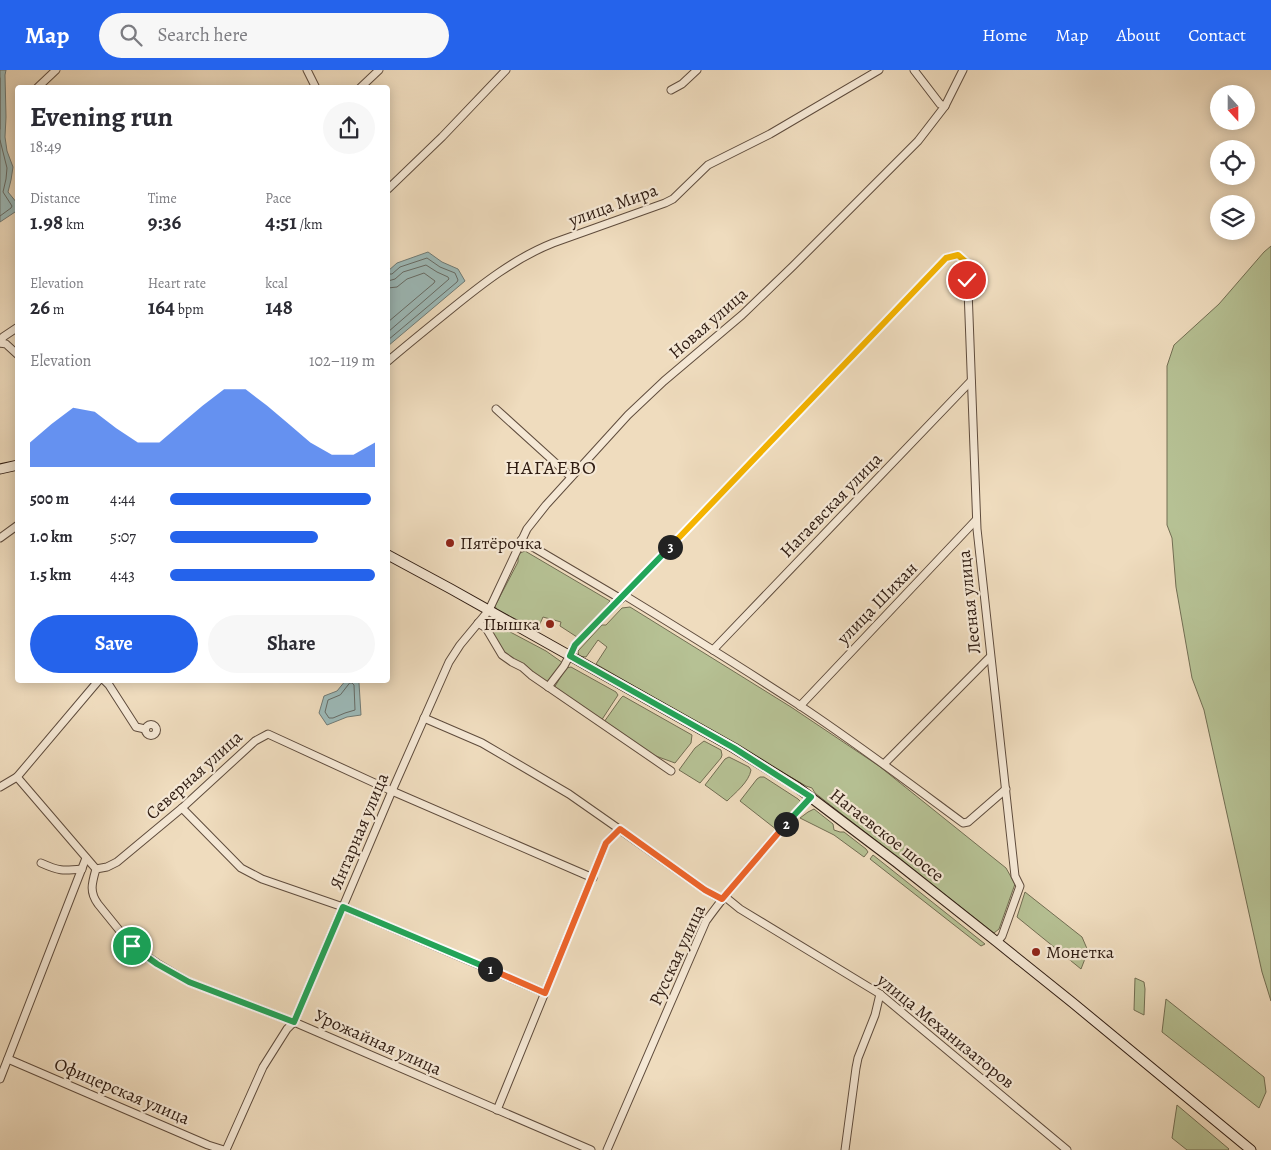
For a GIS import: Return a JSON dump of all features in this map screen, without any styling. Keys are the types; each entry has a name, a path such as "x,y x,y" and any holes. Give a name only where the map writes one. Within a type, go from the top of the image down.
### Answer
{"street":[{"path":"40,85 56,70"},
{"path":"307,70 314,85"},
{"path":"363,85 379,70"},
{"path":"390,187 442,137 506,70"},
{"path":"672,90 682,84 697,70"},
{"name":"улица Мира","path":"390,359 483,284 524,257 553,243 665,204 673,199 708,165 770,134 879,70"},
{"path":"914,70 940,104 945,106"},
{"name":"Новая улица","path":"489,610 527,529 571,478 628,415 664,381 742,315 918,141 945,106 963,70"},
{"name":"Лесная улица","path":"623,597 946,258 958,255 967,263 976,520 1015,876 1020,886 1002,936 997,942"},
{"path":"15,329 3,337 1,343 6,344 15,352"},
{"name":"Нагаевская улица","path":"713,650 971,381"},
{"path":"496,409 571,478"},
{"path":"0,468 15,466"},
{"name":"улица Шихан","path":"800,706 976,520"},
{"path":"0,538 15,527"},
{"path":"521,540 713,650 800,706 884,764 963,823 968,822 1006,788"},
{"name":"Нагаевское шоссе","path":"390,557 452,589 734,748 811,797 1073,1003 1246,1148"},
{"path":"548,687 564,666 575,645 623,597"},
{"name":"Янтарная улица","path":"225,1150 263,1067 287,1029 294,1022 449,662 460,645 489,610"},
{"path":"478,623 486,628 502,655 671,771"},
{"path":"884,764 990,657"},
{"path":"0,787 17,776 96,683"},
{"path":"106,683 136,727 146,729"},
{"name":"улица Механизаторов","path":"424,718 482,743 570,794 705,890 723,898 880,994 1067,1150"},
{"name":"Северная улица","path":"96,869 107,867 117,862 182,808 255,741 268,734 392,791 593,878"},
{"path":"17,776 96,869"},
{"name":"Русская улица","path":"607,1150 706,921 779,831 811,797"},
{"path":"182,808 241,868 262,879 343,907 545,993"},
{"path":"497,1110 606,843 620,829"},
{"path":"0,1079 86,858"},
{"path":"41,863 57,870 82,869"},
{"name":"Урожайная улица","path":"96,869 92,888 93,897 132,946 157,964 189,982 294,1022 591,1150"},
{"path":"845,1150 858,1058 875,1015 880,994"},
{"name":"Офицерская улица","path":"8,1059 208,1145 225,1150"}],"green space":[{"path":"1271,246 1271,1001 1262,972 1204,710 1192,678 1176,587 1172,538 1167,525 1167,366 1174,345 1219,304"},
{"path":"525,551 610,601 594,623 577,637 560,626 561,622 543,617 539,626 534,628 497,610 495,606 518,562 518,554"},
{"path":"630,607 791,707 879,766 1006,868 1015,884 999,929 994,933 815,793 812,788 596,664 607,647 598,640 586,657 579,656 578,651 602,625 606,625 622,608"},
{"path":"490,624 497,625 546,651 563,663 547,684 503,651 487,626"},
{"path":"571,667 616,692 618,695 601,721 554,688 566,668"},
{"path":"623,696 692,735 691,743 675,763 653,755 604,722"},
{"path":"704,741 721,750 722,755 700,783 679,770 695,748"},
{"path":"729,757 749,767 751,770 745,783 727,801 705,785 725,759"},
{"path":"760,777 764,777 801,802 777,830 740,801"},
{"path":"814,809 833,824 834,830 844,832 866,849 868,852 864,857 834,835 800,818"},
{"path":"873,855 985,944 981,946 870,859"},
{"path":"1025,892 1082,937 1088,951 1081,969 1017,917"},
{"path":"1135,978 1144,982 1144,1015 1134,1010"},
{"path":"1166,999 1264,1077 1266,1092 1259,1108 1162,1032"},
{"path":"1177,1105 1229,1149 1187,1150 1172,1138"}],"water":[{"path":"0,70 6,70 5,137 7,151 13,167 8,192 15,201 15,212 0,222"},
{"path":"428,252 442,262 458,269 465,281 390,344 390,269 397,263"},
{"path":"344,683 359,683 361,715 347,717 327,725 319,713 324,696 337,691"}],"place":[{"name":"Пятёрочка","path":"450,543"},
{"name":"Пышка","path":"550,624"},
{"name":"Монетка","path":"1036,952"}],"district":[{"name":"НАГАЕВО","path":"551,467"}],"route":[{"path":"132,946 157,964 189,982 294,1022 343,907 545,993 606,843 620,829 705,890 722,899 779,831 811,797 734,748 570,656 575,645 946,258 958,255 967,263 967,280"}]}
